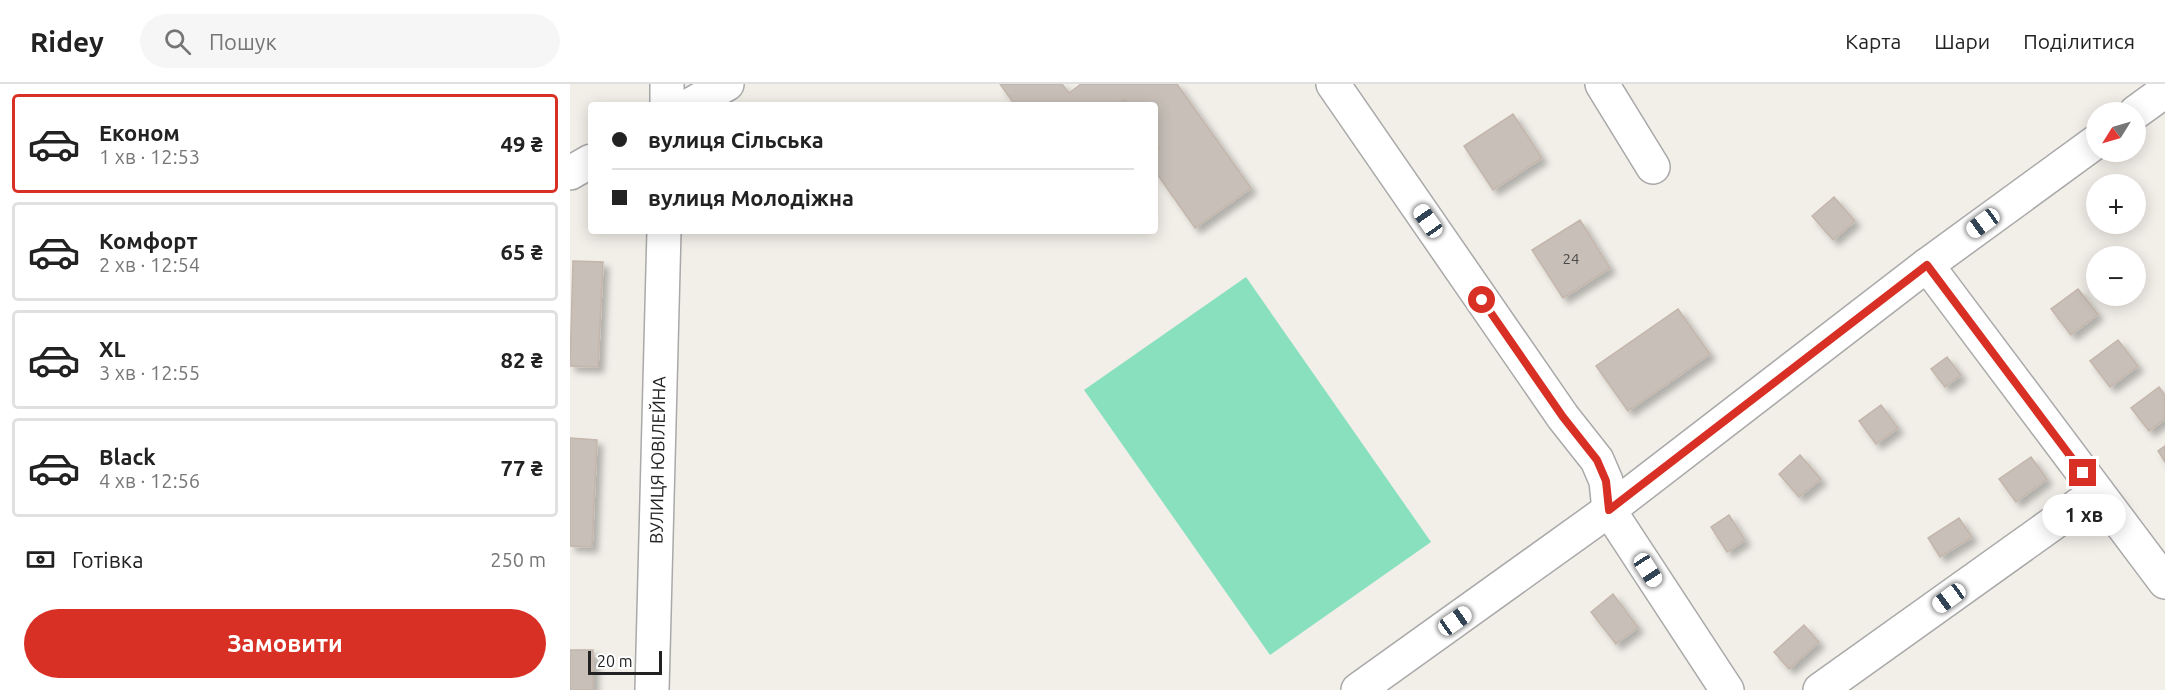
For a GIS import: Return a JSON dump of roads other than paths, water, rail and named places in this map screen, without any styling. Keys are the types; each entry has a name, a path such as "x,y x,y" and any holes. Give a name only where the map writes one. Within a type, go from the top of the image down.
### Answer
{"street":[{"path":"667,84 667,102"},
{"path":"695,102 727,84"},
{"path":"1333,84 1563,417 1597,460 1606,481 1609,510 1727,690"},
{"path":"1602,84 1653,166"},
{"path":"2146,105 2165,91"},
{"path":"1358,690 1609,510 1927,265 2086,149"},
{"path":"570,173 588,163"},
{"name":"ВУЛИЦЯ ЮВІЛЕЙНА","path":"652,690 664,234"},
{"path":"1927,265 2165,582"},
{"path":"1820,690 2097,492"}]}
